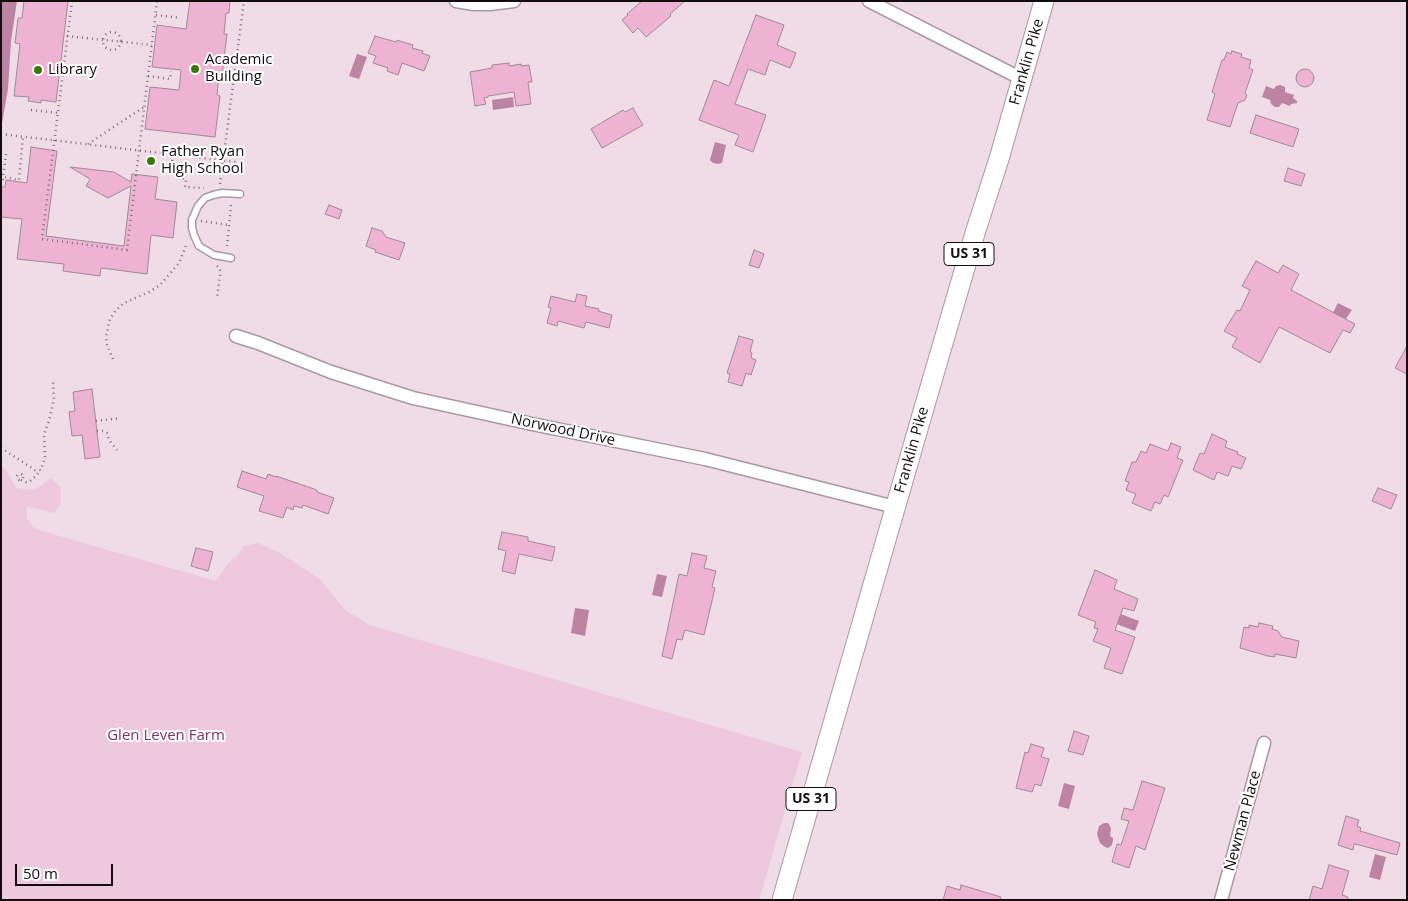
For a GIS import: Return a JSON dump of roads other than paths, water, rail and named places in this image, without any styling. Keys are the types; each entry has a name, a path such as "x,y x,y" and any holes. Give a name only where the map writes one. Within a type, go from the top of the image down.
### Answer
{"main road":[{"name":"Franklin Pike","path":"782,900 1044,1"}],"street":[{"path":"456,1 490,4 514,1"},
{"path":"869,1 1022,79"},
{"name":"Norwood Drive","path":"236,336 330,372 413,398 705,459 896,507"},
{"name":"Newman Place","path":"1221,900 1264,743"}],"lane":[{"path":"232,258 214,255 199,246 192,228 192,220 198,206 205,198 222,193 240,194"}],"place":[{"name":"Academic Building","path":"195,69"},
{"name":"Library","path":"38,70"},
{"name":"Father Ryan High School","path":"151,161"}],"park label":[{"name":"Glen Leven Farm","path":"166,736"}]}
